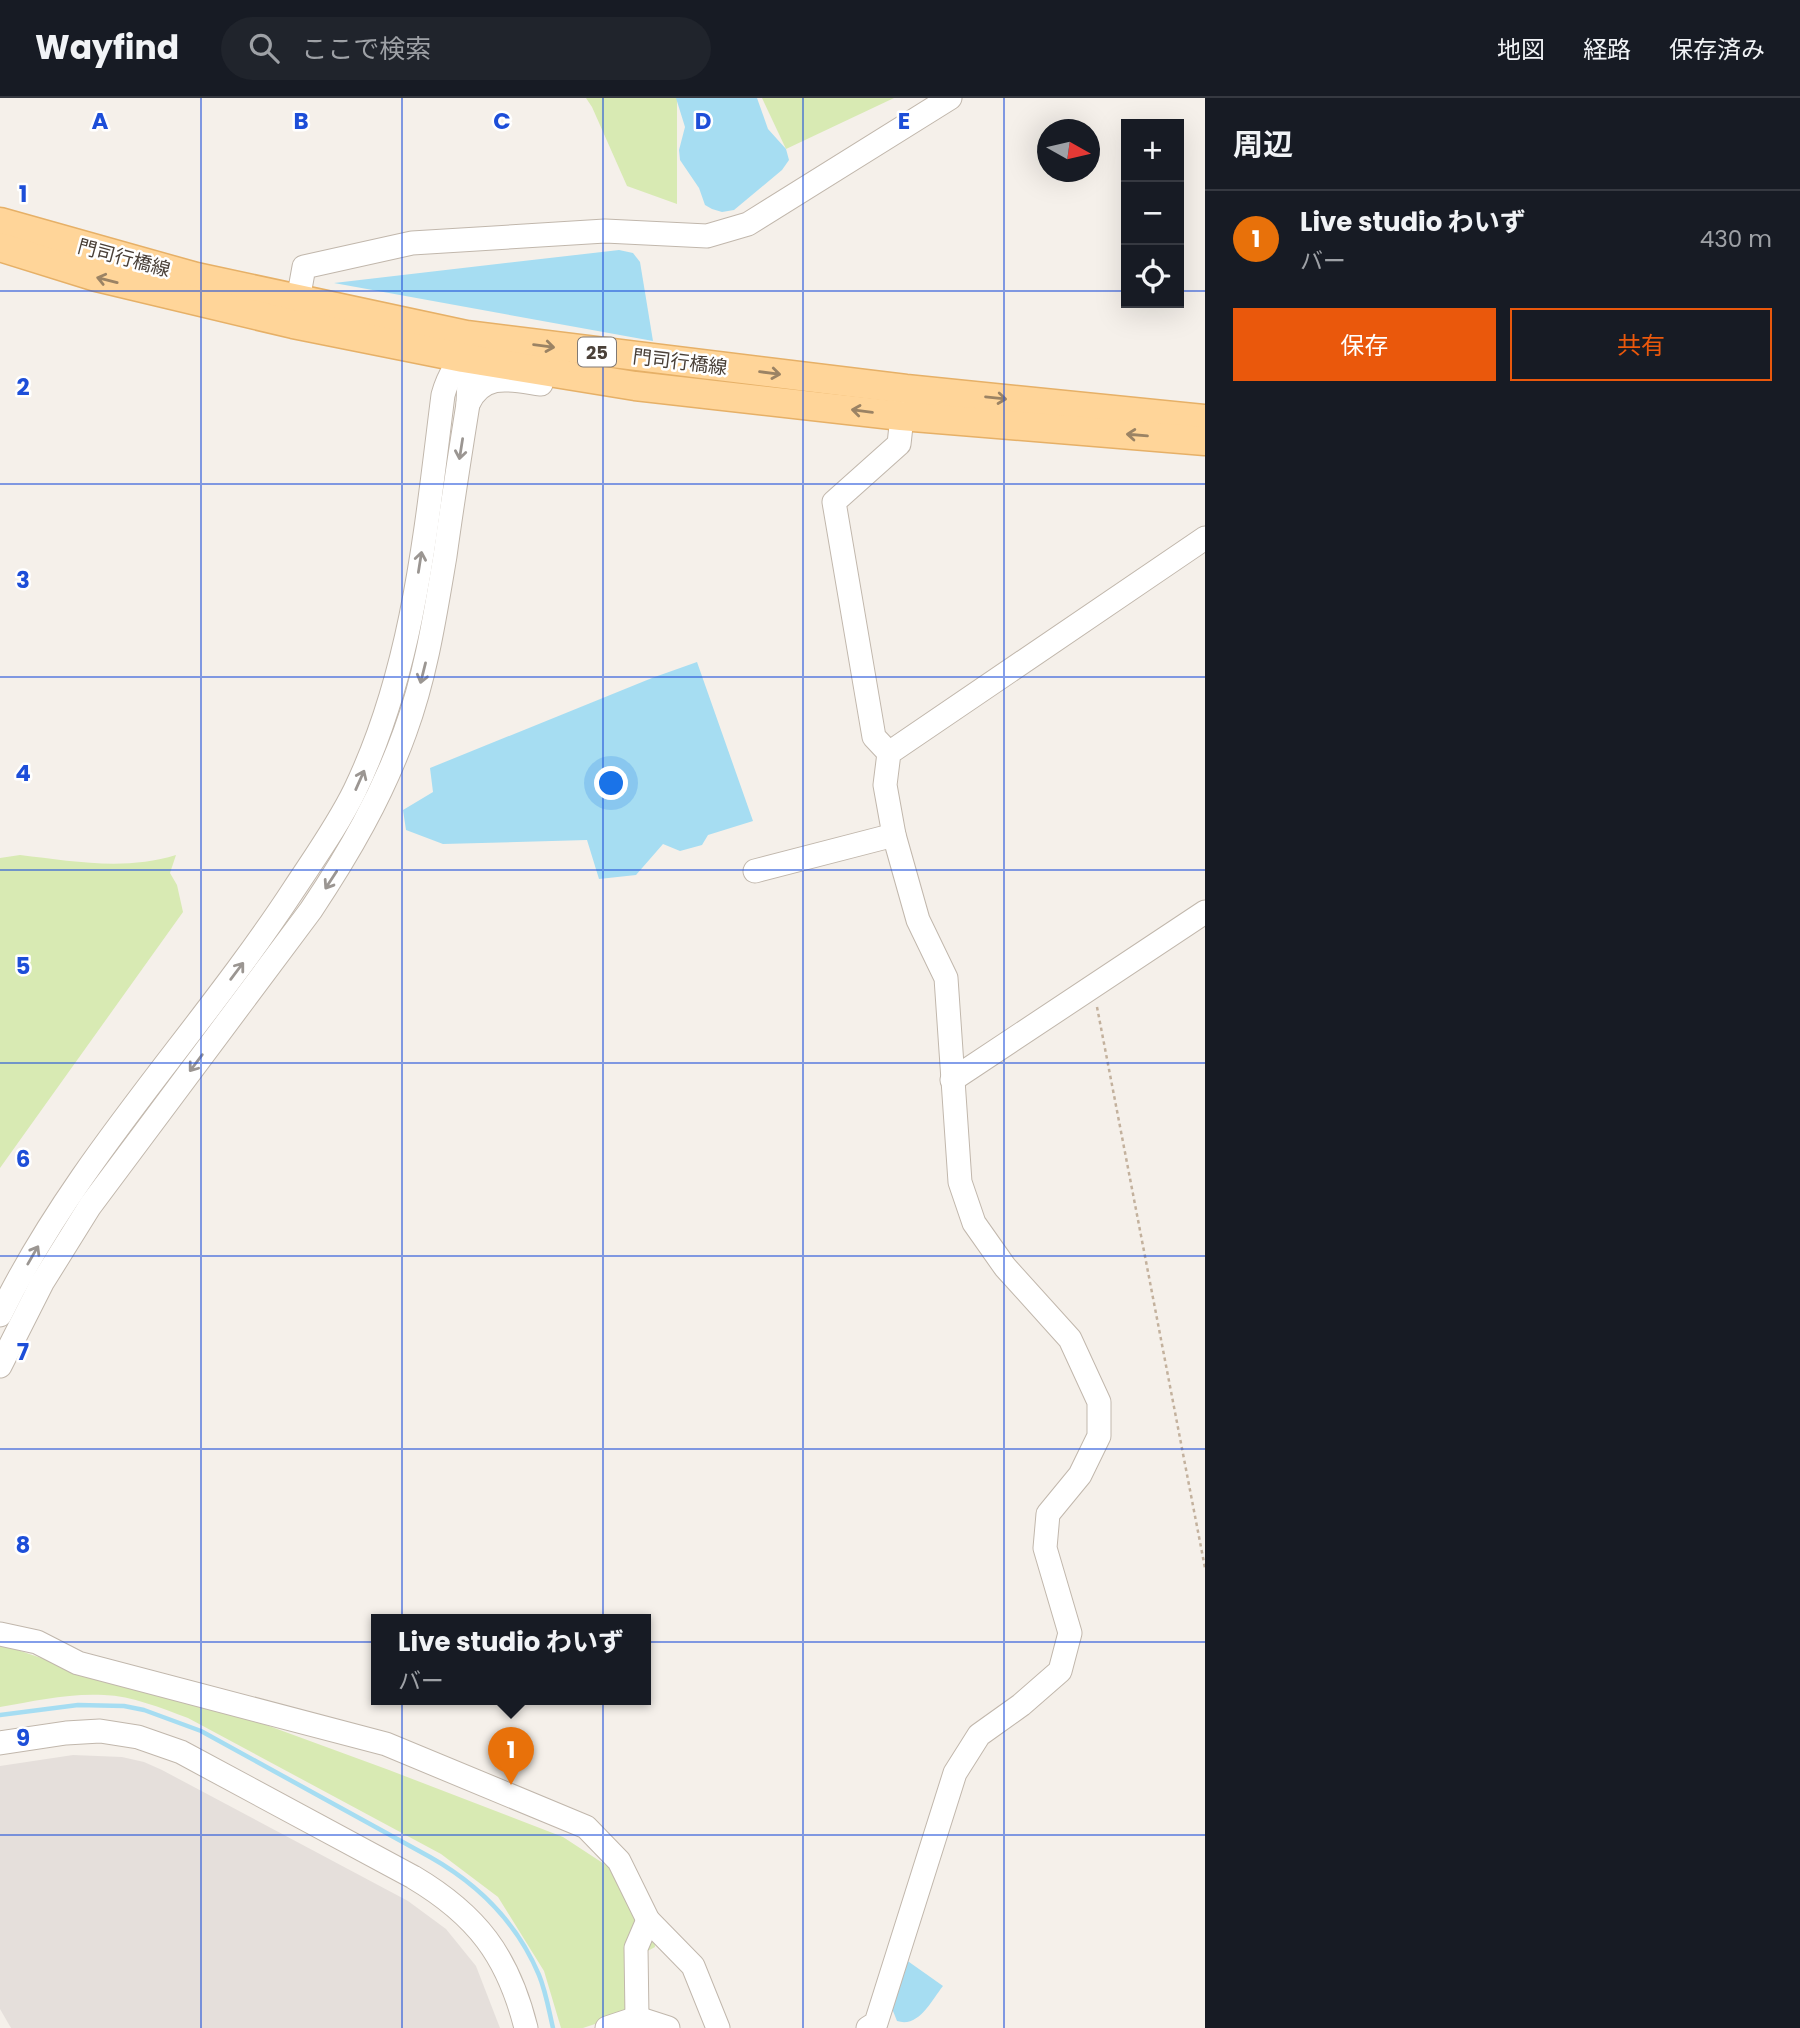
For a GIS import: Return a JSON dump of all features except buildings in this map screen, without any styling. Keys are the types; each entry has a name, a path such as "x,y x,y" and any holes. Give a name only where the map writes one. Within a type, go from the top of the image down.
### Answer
{"main road":[{"name":"門司行橋線","path":"0,222 103,253 298,300 495,340 904,403 1205,441"},
{"name":"門司行橋線","path":"0,247 96,277 293,324 463,358 635,386 1205,419"},
{"path":"103,253 160,278 443,342 463,358"}],"street":[{"path":"298,300 304,267 412,243 605,231 707,236 748,225 950,98"},
{"path":"0,1315 36,1249 76,1186 270,927 333,831 355,792 384,726 408,637 443,395 451,373 463,358 478,347 495,340"},
{"path":"418,348 436,361 443,395"},
{"path":"0,1366 42,1283 90,1206 311,910 360,834 375,802 407,729 430,643 468,404 469,379 463,358"},
{"path":"468,404 480,386 500,380 595,391 635,386"},
{"path":"889,753 874,737 834,502 899,444 904,403"},
{"path":"875,2026 956,1773 979,1735 1021,1705 1060,1671 1070,1633 1045,1548 1048,1514 1080,1475 1099,1436 1099,1402 1070,1339 1005,1268 974,1223 960,1181 946,978 918,920 894,835 885,785 889,753 1205,538"},
{"path":"755,871 894,835"},
{"path":"952,1080 1205,912"},
{"path":"0,1634 37,1642 78,1663 386,1744 586,1826 619,1861 648,1920 693,1966 718,2028"},
{"path":"0,1743 100,1731 138,1737 181,1752 401,1870 444,1895 490,1942 518,1995 526,2028"},
{"path":"637,2018 636,1948 648,1920"},
{"path":"607,2028 637,2018 668,2028"}],"path":[{"path":"1093,986 1205,1568"}],"shaded area":[{"path":"73,1755 122,1757 144,1762 408,1901 446,1929 476,1966 500,2028 11,2028 0,2009 0,1766"}],"green space":[{"path":"586,98 677,98 677,204 627,186"},
{"path":"762,98 894,98 786,149"},
{"path":"20,855 118,864 176,855 170,873 177,885 183,912 0,1168 0,858"},
{"path":"0,1644 53,1662 209,1704 563,1837 615,1871 653,1921 655,1947 631,1960 631,2012 583,2028 561,2028 544,1971 498,1897 441,1854 188,1718 136,1700 104,1695 65,1696 0,1707"}],"water":[{"path":"676,98 757,98 768,129 786,149 789,160 782,170 734,210 722,212 712,209 705,205 699,188 680,160 679,150 685,127"},
{"path":"619,250 633,253 640,262 653,341 334,283"},
{"path":"697,662 753,821 708,835 702,845 680,851 663,844 636,875 599,879 587,840 443,844 406,830 403,810 433,792 430,768"},
{"path":"902,1957 943,1986 924,2012 912,2021 905,2022 897,2021 891,2006"}],"waterway":[{"path":"0,1715 78,1705 124,1706 144,1710 201,1731 430,1857 480,1892 508,1922 530,1956 541,1981 553,2028"}],"place":[{"name":"Live studio わいず","path":"511,1785"}]}
